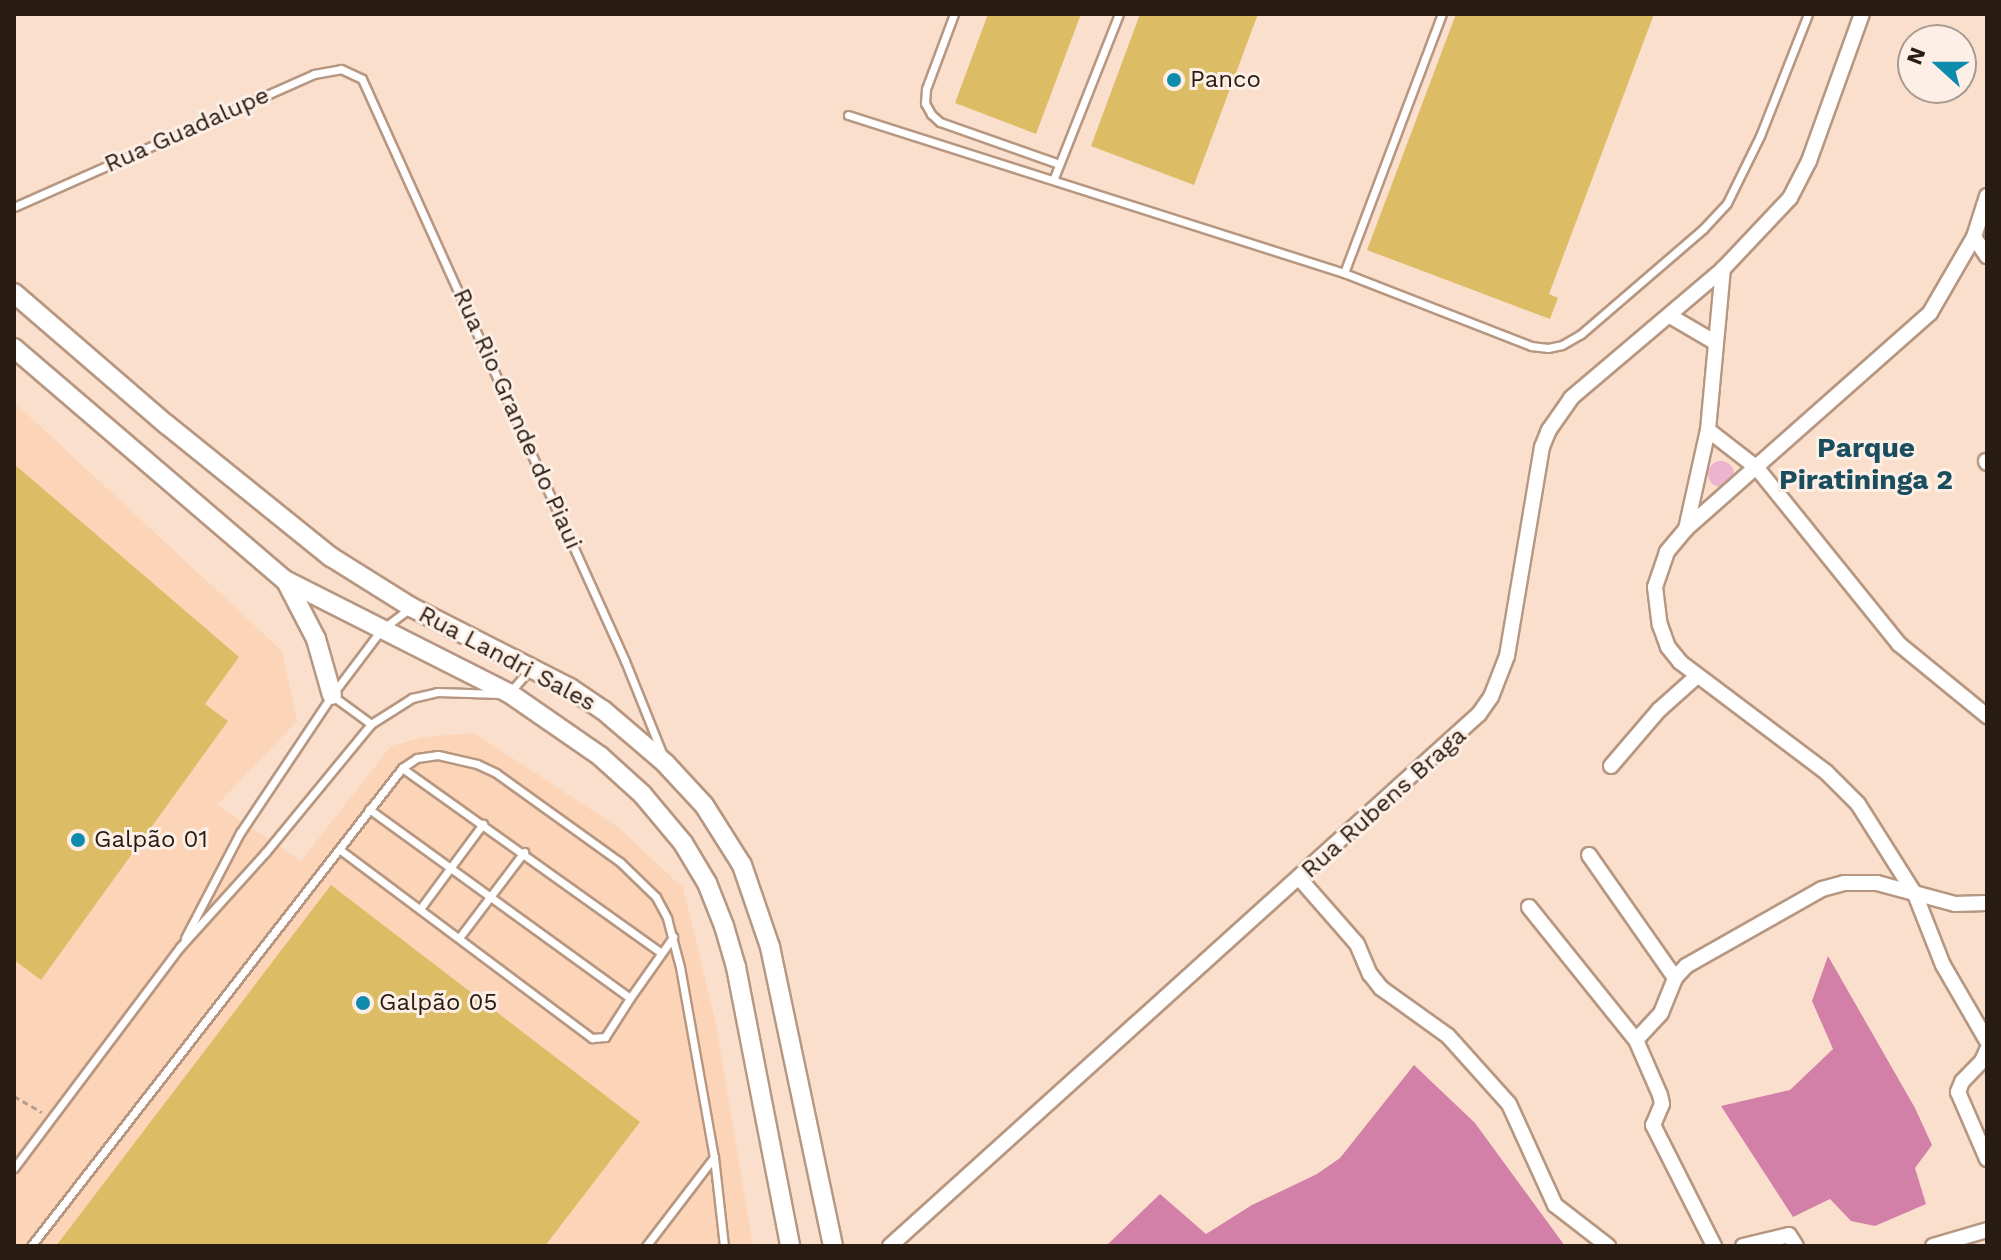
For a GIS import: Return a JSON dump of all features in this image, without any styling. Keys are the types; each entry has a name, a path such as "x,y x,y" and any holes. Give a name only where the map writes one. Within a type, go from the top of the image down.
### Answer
{"street":[{"name":"Rua Rubens Braga","path":"890,1246 1451,743 1491,697 1507,656 1542,447 1549,430 1571,398 1723,269 1790,198 1809,161 1862,14"},
{"path":"1987,196 1974,237 1930,313 1686,529 1667,552 1659,569 1656,606 1668,647 1697,676 1826,772 1858,804 1915,894 1943,965 1987,1041"},
{"path":"1974,237 1987,256"},
{"path":"1686,529 1708,430 1723,269"},
{"name":"Rua Landri Sales","path":"14,293 283,522 331,557 411,607 530,668 603,710 665,763 727,836 758,907 781,986 833,1246"},
{"path":"1670,316 1716,343"},
{"name":"Rua Landri Sales","path":"14,348 285,580 509,693 573,735 642,794 683,843 707,883 736,967 790,1246"},
{"path":"1708,430 1757,468 1899,644 1987,716"},
{"path":"285,580 316,639 332,695"},
{"path":"1611,766 1659,710 1697,676"},
{"path":"1589,855 1675,978"},
{"path":"1300,879 1357,944 1370,974 1381,988 1448,1036 1501,1094 1509,1104 1555,1205 1608,1246"},
{"path":"1636,1040 1661,1013 1675,978 1698,958 1822,889 1844,883 1877,883 1955,904 1987,903"},
{"path":"1529,907 1636,1040 1662,1104 1653,1125 1714,1246"},
{"path":"1987,1050 1958,1092 1987,1159"},
{"path":"1933,1246 1987,1230"},
{"path":"1743,1246 1789,1235 1796,1246"}],"lane":[{"path":"954,14 926,89 925,103 931,114 940,122 1059,164"},
{"path":"1054,178 1119,14"},
{"path":"1344,273 1442,14"},
{"path":"848,115 1054,178 1344,273 1531,346 1562,345 1581,334 1703,229 1727,203 1760,136 1808,14"},
{"name":"Rua Guadalupe","path":"14,207 314,74 341,69 362,79"},
{"name":"Rua Rio Grande do Piaui","path":"362,79 371,92 625,661 665,763"},
{"path":"180,947 240,833 332,695 381,630 411,607"},
{"path":"14,1168 180,947 265,853 371,724 412,698 437,692 509,693 530,668"},
{"path":"332,695 371,724"},
{"path":"31,1246 402,768 417,758 438,755 477,764 496,773 640,878 656,897 673,937 714,1157 724,1246"},
{"path":"402,768 524,852 661,953"},
{"path":"369,809 630,998"},
{"path":"420,909 483,824"},
{"path":"339,849 592,1038 605,1037 673,937"},
{"path":"459,938 524,852"},
{"path":"646,1246 714,1157"}],"path":[{"path":"14,1096 52,1118"}],"shaded area":[{"path":"14,402 282,651 297,721 217,805 301,861 391,746 424,737 474,733 619,828 683,888 715,1019 753,1246 14,1246"},
{"path":"1721,461 1730,465 1734,474 1730,483 1721,487 1712,483 1708,474 1712,465"},
{"path":"1828,956 1915,1108 1932,1145 1915,1168 1926,1204 1875,1226 1851,1221 1830,1199 1793,1217 1721,1106 1790,1090 1833,1049 1812,1001"},
{"path":"1414,1065 1475,1123 1565,1246 1106,1246 1160,1194 1206,1234 1252,1205 1317,1174 1340,1158"}],"building":[{"path":"988,14 1081,14 1036,134 955,103"},
{"name":"Panco","path":"1140,14 1258,14 1194,185 1091,146"},
{"path":"1456,14 1654,14 1549,294 1558,298 1550,319 1367,250"},
{"name":"Galpão 01","path":"14,464 239,657 205,704 228,721 41,980 14,960"},
{"name":"Galpão 05","path":"331,885 640,1122 545,1246 56,1246"}],"place":[{"name":"Panco","path":"1174,80"},
{"name":"Galpão 01","path":"78,840"},
{"name":"Galpão 05","path":"363,1003"}],"district":[{"name":"Parque Piratininga 2","path":"1866,464"}]}
